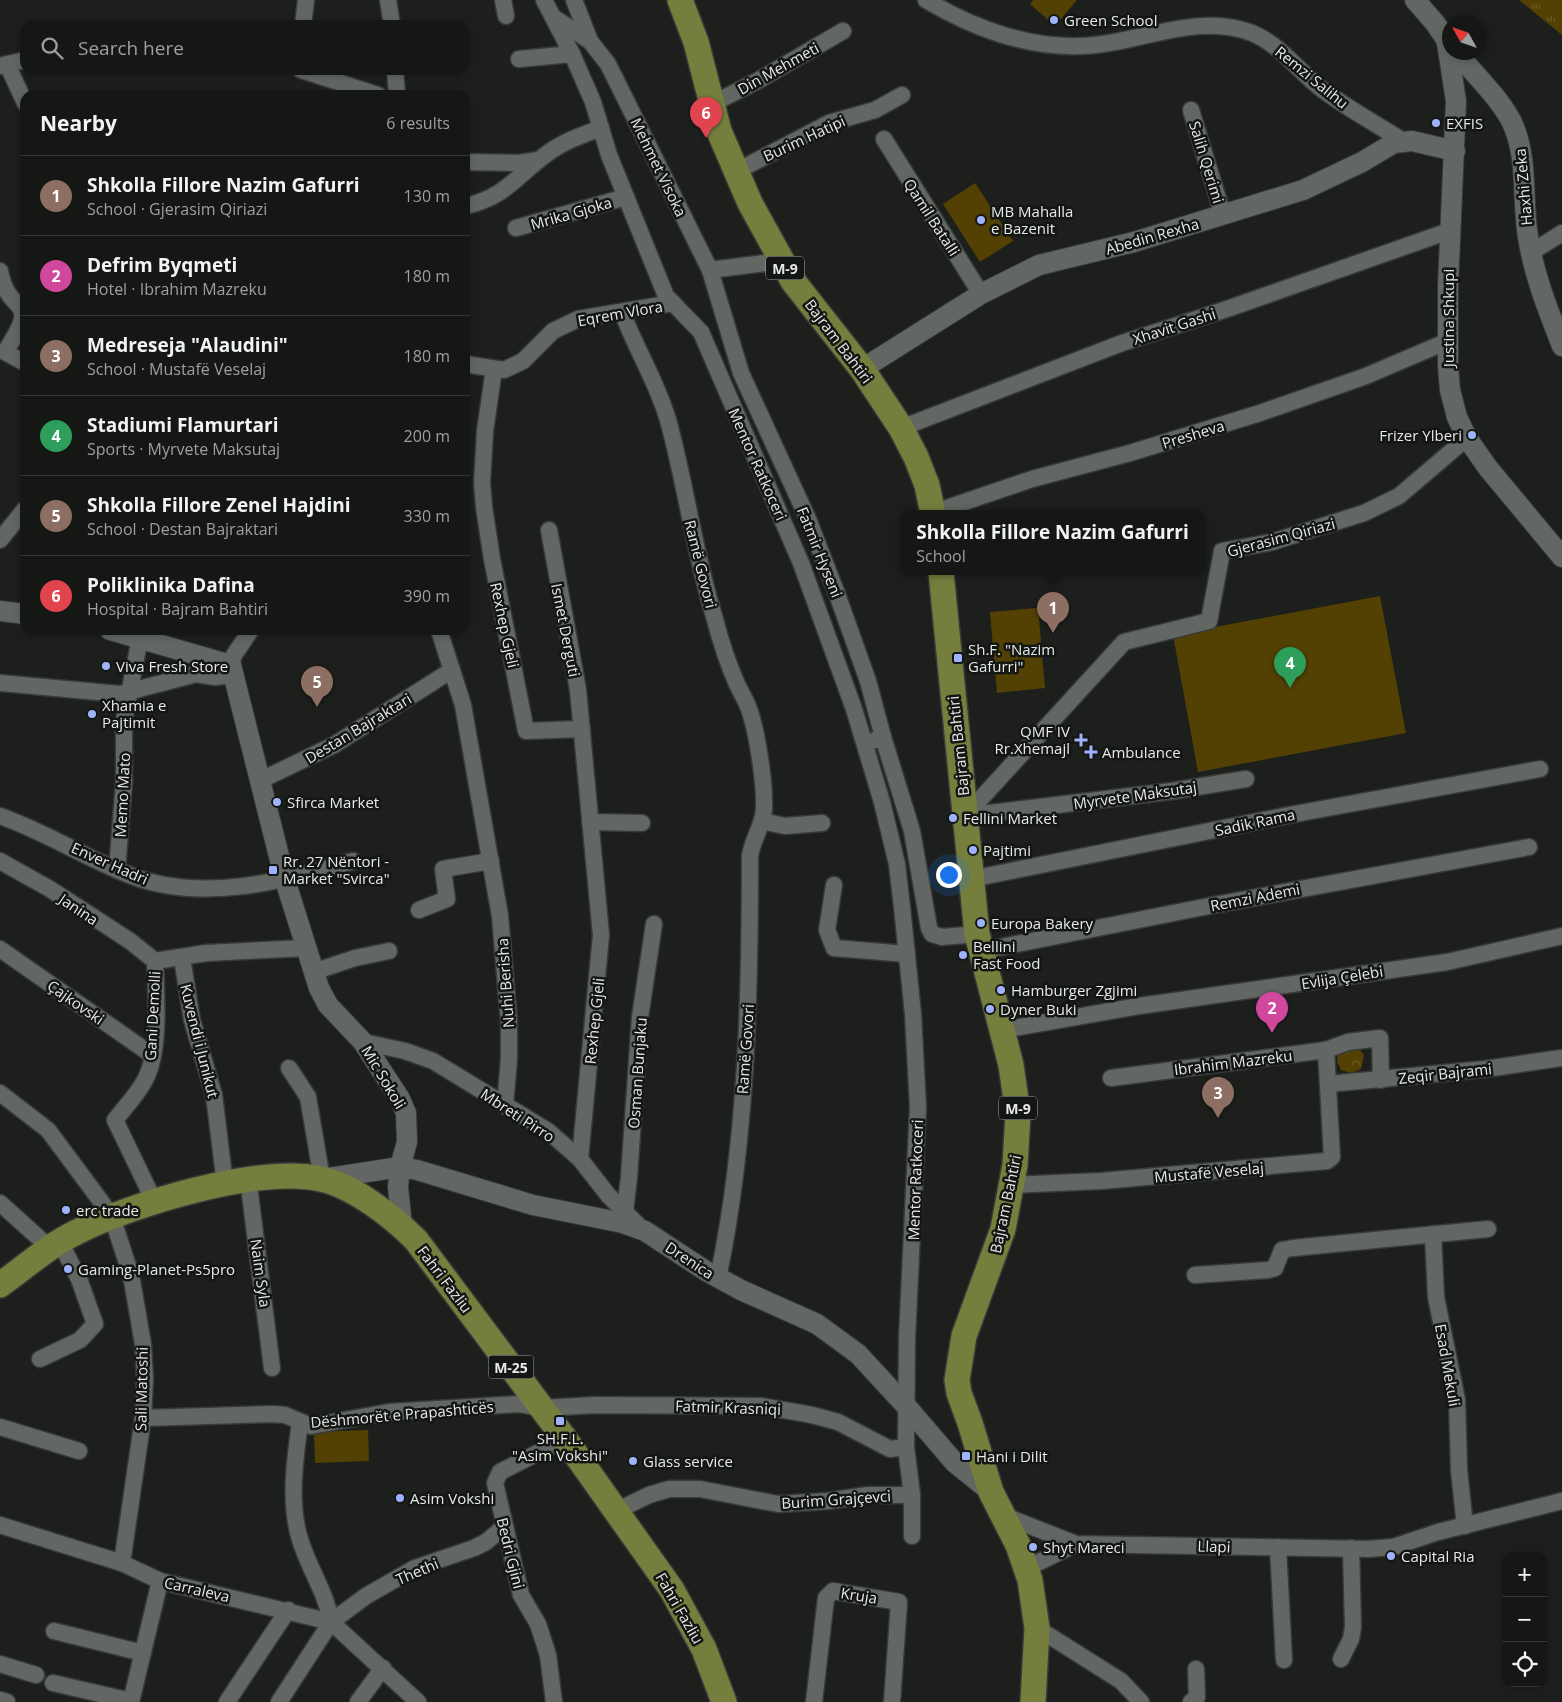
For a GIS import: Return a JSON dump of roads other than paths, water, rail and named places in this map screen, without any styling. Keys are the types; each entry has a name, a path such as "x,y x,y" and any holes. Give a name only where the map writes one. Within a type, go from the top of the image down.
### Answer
{"main road":[{"name":"Bajram Bahtiri","path":"680,0 696,42 712,104 735,172 793,281 862,369 901,428 916,457 927,485 932,510"},
{"name":"Bajram Bahtiri","path":"941,575 971,879 979,942 1016,1090 1018,1114 1018,1139 1012,1185 1003,1229 964,1336 957,1380 959,1394 991,1492 1005,1516 1027,1568 1034,1599 1037,1628 1033,1702"},
{"name":"Fahri Fazliu","path":"0,1285 55,1245 75,1233 112,1217 155,1203 237,1181 275,1176 322,1179 359,1196 402,1226 435,1265 565,1439 679,1602 704,1649 724,1702"}],"street":[{"path":"304,20 306,0"},
{"path":"388,0 391,20"},
{"name":"Mentor Ratkoceri","path":"544,0 555,18 593,102 600,128 662,287 672,303 701,332 801,563 829,635 865,743 897,864 913,1014 918,1107 907,1338 907,1407"},
{"path":"574,0 590,41"},
{"name":"Remzi Salihu","path":"926,0 982,28 1034,43 1081,46 1145,37 1183,28 1222,26 1252,33 1278,48 1323,90 1403,141"},
{"path":"1415,0 1442,34"},
{"name":"Mehmet Visoka","path":"555,18 590,41 602,54 710,270"},
{"name":"Din Mehmeti","path":"712,104 759,80 843,30"},
{"path":"519,59 572,54"},
{"name":"Justina Shkupi","path":"1452,60 1456,101 1455,151 1449,231 1448,341 1450,390 1457,417 1467,438 1488,468 1562,558"},
{"name":"Haxhi Zeka","path":"1462,60 1502,107 1514,126 1520,148 1530,253 1538,282 1562,346"},
{"path":"20,61 4,65 20,93"},
{"path":"316,75 363,90"},
{"path":"395,75 397,90"},
{"name":"Burim Hatipi","path":"735,172 829,123 875,110 902,96"},
{"name":"Salih Qerimi","path":"1191,110 1223,215"},
{"path":"470,205 489,200 502,193 538,160 563,143 600,128"},
{"name":"Qamil Batalli","path":"884,139 981,294"},
{"path":"1403,141 1455,151"},
{"name":"Abedin Rexha","path":"862,369 981,294 1039,265 1134,242 1303,190 1362,162 1394,143 1403,141"},
{"path":"470,162 519,163 538,160"},
{"name":"Mrika Gjoka","path":"516,228 626,197"},
{"name":"Xhavit Gashi","path":"901,428 1122,343 1227,309 1449,231"},
{"name":"Haxhi Zeka","path":"1530,253 1562,233"},
{"path":"710,270 765,263 780,259"},
{"name":"Fatmir Hyseni","path":"710,270 741,373 808,519 868,681 912,831 929,928 932,934 942,937 979,942"},
{"path":"0,271 2,286 20,306"},
{"name":"Eqrem Vlora","path":"470,365 504,370 523,361 553,330 566,324 594,316 672,303"},
{"name":"Ramë Govori","path":"622,312 636,346 654,380 668,420 699,563 713,615 729,664 748,705 762,784 762,821 751,846 750,856 749,971 743,1085 729,1213 718,1278"},
{"path":"20,328 3,350 20,360"},
{"name":"Presheva","path":"944,510 1032,479 1130,453 1260,413 1366,376 1448,341"},
{"name":"Rexhep Gjeli","path":"494,370 485,431 482,483 484,507 490,550 526,731 582,730 601,935 580,1159"},
{"path":"721,381 741,373"},
{"name":"Gjerasim Qiriazi","path":"965,816 1124,642 1210,621 1222,551 1272,542 1364,513 1399,496 1467,438"},
{"path":"0,540 20,515"},
{"name":"Ismet Derguti","path":"549,530 578,690 582,730"},
{"path":"1,609 20,613"},
{"path":"129,635 232,670"},
{"path":"232,670 234,655 248,635"},
{"name":"Nuhi Berisha","path":"442,635 463,705 500,916 506,969 509,1058 505,1106"},
{"name":"Memo Mato","path":"118,870 124,782 124,720 140,638"},
{"path":"0,683 112,694 196,674 214,677 232,670"},
{"name":"Mic Sokoli","path":"232,670 285,880 314,972 328,1005 363,1042 400,1099 406,1113 407,1142 400,1167 399,1204 402,1226"},
{"name":"Destan Bajraktari","path":"260,780 334,745 452,670"},
{"path":"865,743 883,737"},
{"name":"Sadik Rama","path":"971,879 1293,814 1540,769"},
{"name":"Myrvete Maksutaj","path":"965,816 1172,791 1246,779"},
{"name":"Enver Hadri","path":"0,816 46,835 118,870 150,882 198,888 285,880"},
{"path":"762,821 785,826 822,823"},
{"path":"590,822 642,823"},
{"name":"Remzi Ademi","path":"979,942 1218,904 1529,847"},
{"path":"285,880 353,860"},
{"name":"Janina","path":"0,861 50,889 136,945 155,962"},
{"path":"420,910 447,899 443,868 491,861"},
{"path":"834,885 827,930 834,948 907,954"},
{"name":"Osman Bunjaku","path":"624,1218 630,1168 640,1017 654,924"},
{"name":"Evlija Çelebi","path":"1002,1030 1139,1006 1447,962 1562,936"},
{"name":"Gani Demolli","path":"155,1203 115,1120 145,1080 152,1055 155,1022 155,962 206,953 306,948"},
{"name":"Çajkovski","path":"0,949 152,1055"},
{"path":"314,972 355,958 390,951"},
{"name":"Kuvendi i Junikut","path":"182,958 192,1020 237,1181"},
{"name":"Ibrahim Mazreku","path":"1111,1078 1326,1050 1348,1042 1380,1038 1381,1080"},
{"name":"Mbreti Pirro","path":"363,1042 405,1051 433,1061 548,1131 580,1159 624,1218"},
{"path":"1326,1050 1328,1084"},
{"name":"Zeqir Bajrami","path":"1328,1084 1485,1069 1562,1058"},
{"path":"289,1068 308,1097 322,1179"},
{"name":"Mustafë Veselaj","path":"1012,1185 1101,1181 1327,1161 1331,1159 1333,1153 1328,1084"},
{"name":"Sali Matoshi","path":"0,1093 48,1130 112,1217 131,1275 141,1327 144,1379 143,1418 122,1563"},
{"name":"Drenica","path":"322,1179 400,1167 436,1174 533,1205 624,1218 718,1278 817,1324 837,1338 858,1354 955,1463 991,1492"},
{"name":"Naim Syla","path":"237,1181 272,1368"},
{"path":"0,1203 55,1245 79,1279 95,1324 80,1340 40,1359"},
{"path":"1195,1275 1268,1270 1275,1268 1282,1250 1293,1248 1488,1229"},
{"name":"Esad Mekuli","path":"1433,1234 1436,1297 1457,1400 1465,1526"},
{"name":"Dëshmorët e Prapashticës","path":"143,1418 273,1414 285,1415 311,1426 390,1412 519,1404 542,1408"},
{"name":"Fatmir Krasniqi","path":"542,1408 595,1405 713,1404 770,1407 788,1409 838,1422 890,1449 906,1447"},
{"name":"Burim Grajçevci","path":"907,1407 906,1447 912,1495 912,1536"},
{"path":"279,1702 331,1622 328,1603 299,1536 294,1478 300,1422"},
{"path":"0,1427 79,1451"},
{"name":"Bedri Gjini","path":"554,1702 548,1655 538,1624 521,1595 495,1489 500,1472 565,1439"},
{"name":"Burim Grajçevci","path":"616,1511 649,1495 669,1489 682,1488 700,1489 778,1504 828,1501 868,1495 912,1495"},
{"name":"Llapi","path":"1005,1516 1076,1544 1393,1547 1562,1501"},
{"name":"Carraleva","path":"0,1525 122,1563 160,1581 288,1610 331,1622 418,1702"},
{"name":"Thethi","path":"331,1622 366,1596 415,1568 474,1548 491,1539 505,1526"},
{"name":"Llapi","path":"1027,1568 1076,1544"},
{"path":"1278,1547 1284,1660"},
{"path":"1341,1659 1351,1639 1353,1628 1352,1548"},
{"path":"53,1683 131,1702 160,1581"},
{"name":"Kruja","path":"814,1702 826,1598 833,1591 899,1602 892,1702"},
{"path":"227,1702 288,1610"},
{"path":"1037,1628 1121,1681 1141,1702"},
{"path":"54,1631 143,1653"},
{"path":"0,1664 36,1676"},
{"path":"358,1702 383,1668"},
{"path":"1191,1702 1197,1697 1196,1669"},
{"path":"0,1700 7,1702"}],"place":[{"name":"Green School","path":"1054,20"},
{"name":"EXFIS","path":"1436,123"},
{"name":"Poliklinika Dafina","path":"706,138"},
{"name":"MB Mahalla e Bazenit","path":"981,220"},
{"name":"Frizer Ylberi","path":"1472,435"},
{"name":"Shkolla Fillore Nazim Gafurri","path":"1053,633"},
{"name":"Sh.F. \"Nazim Gafurri\"","path":"958,658"},
{"name":"Viva Fresh Store","path":"106,666"},
{"name":"Stadiumi Flamurtari","path":"1290,688"},
{"name":"Shkolla Fillore Zenel Hajdini","path":"317,707"},
{"name":"Xhamia e Pajtimit","path":"92,714"},
{"name":"QMF IV Rr.Xhemajl","path":"1081,740"},
{"name":"Ambulance","path":"1091,752"},
{"name":"Sfirca Market","path":"277,802"},
{"name":"Fellini Market","path":"953,818"},
{"name":"Pajtimi","path":"973,850"},
{"name":"Rr. 27 Nëntori - Market \"Svirca\"","path":"273,870"},
{"name":"Europa Bakery","path":"981,923"},
{"name":"Bellini Fast Food","path":"963,955"},
{"name":"Hamburger Zgjimi","path":"1001,990"},
{"name":"Dyner Buki","path":"990,1009"},
{"name":"Defrim Byqmeti","path":"1272,1033"},
{"name":"Medreseja \"Alaudini\"","path":"1218,1118"},
{"name":"erc trade","path":"66,1210"},
{"name":"Gaming-Planet-Ps5pro","path":"68,1269"},
{"name":"SH.F.L. \"Asim Vokshi\"","path":"560,1421"},
{"name":"Hani i Dilit","path":"966,1456"},
{"name":"Glass service","path":"633,1461"},
{"name":"Asim Vokshi","path":"400,1498"},
{"name":"Shyt Mareci","path":"1033,1547"},
{"name":"Capital Ria","path":"1391,1556"}]}
